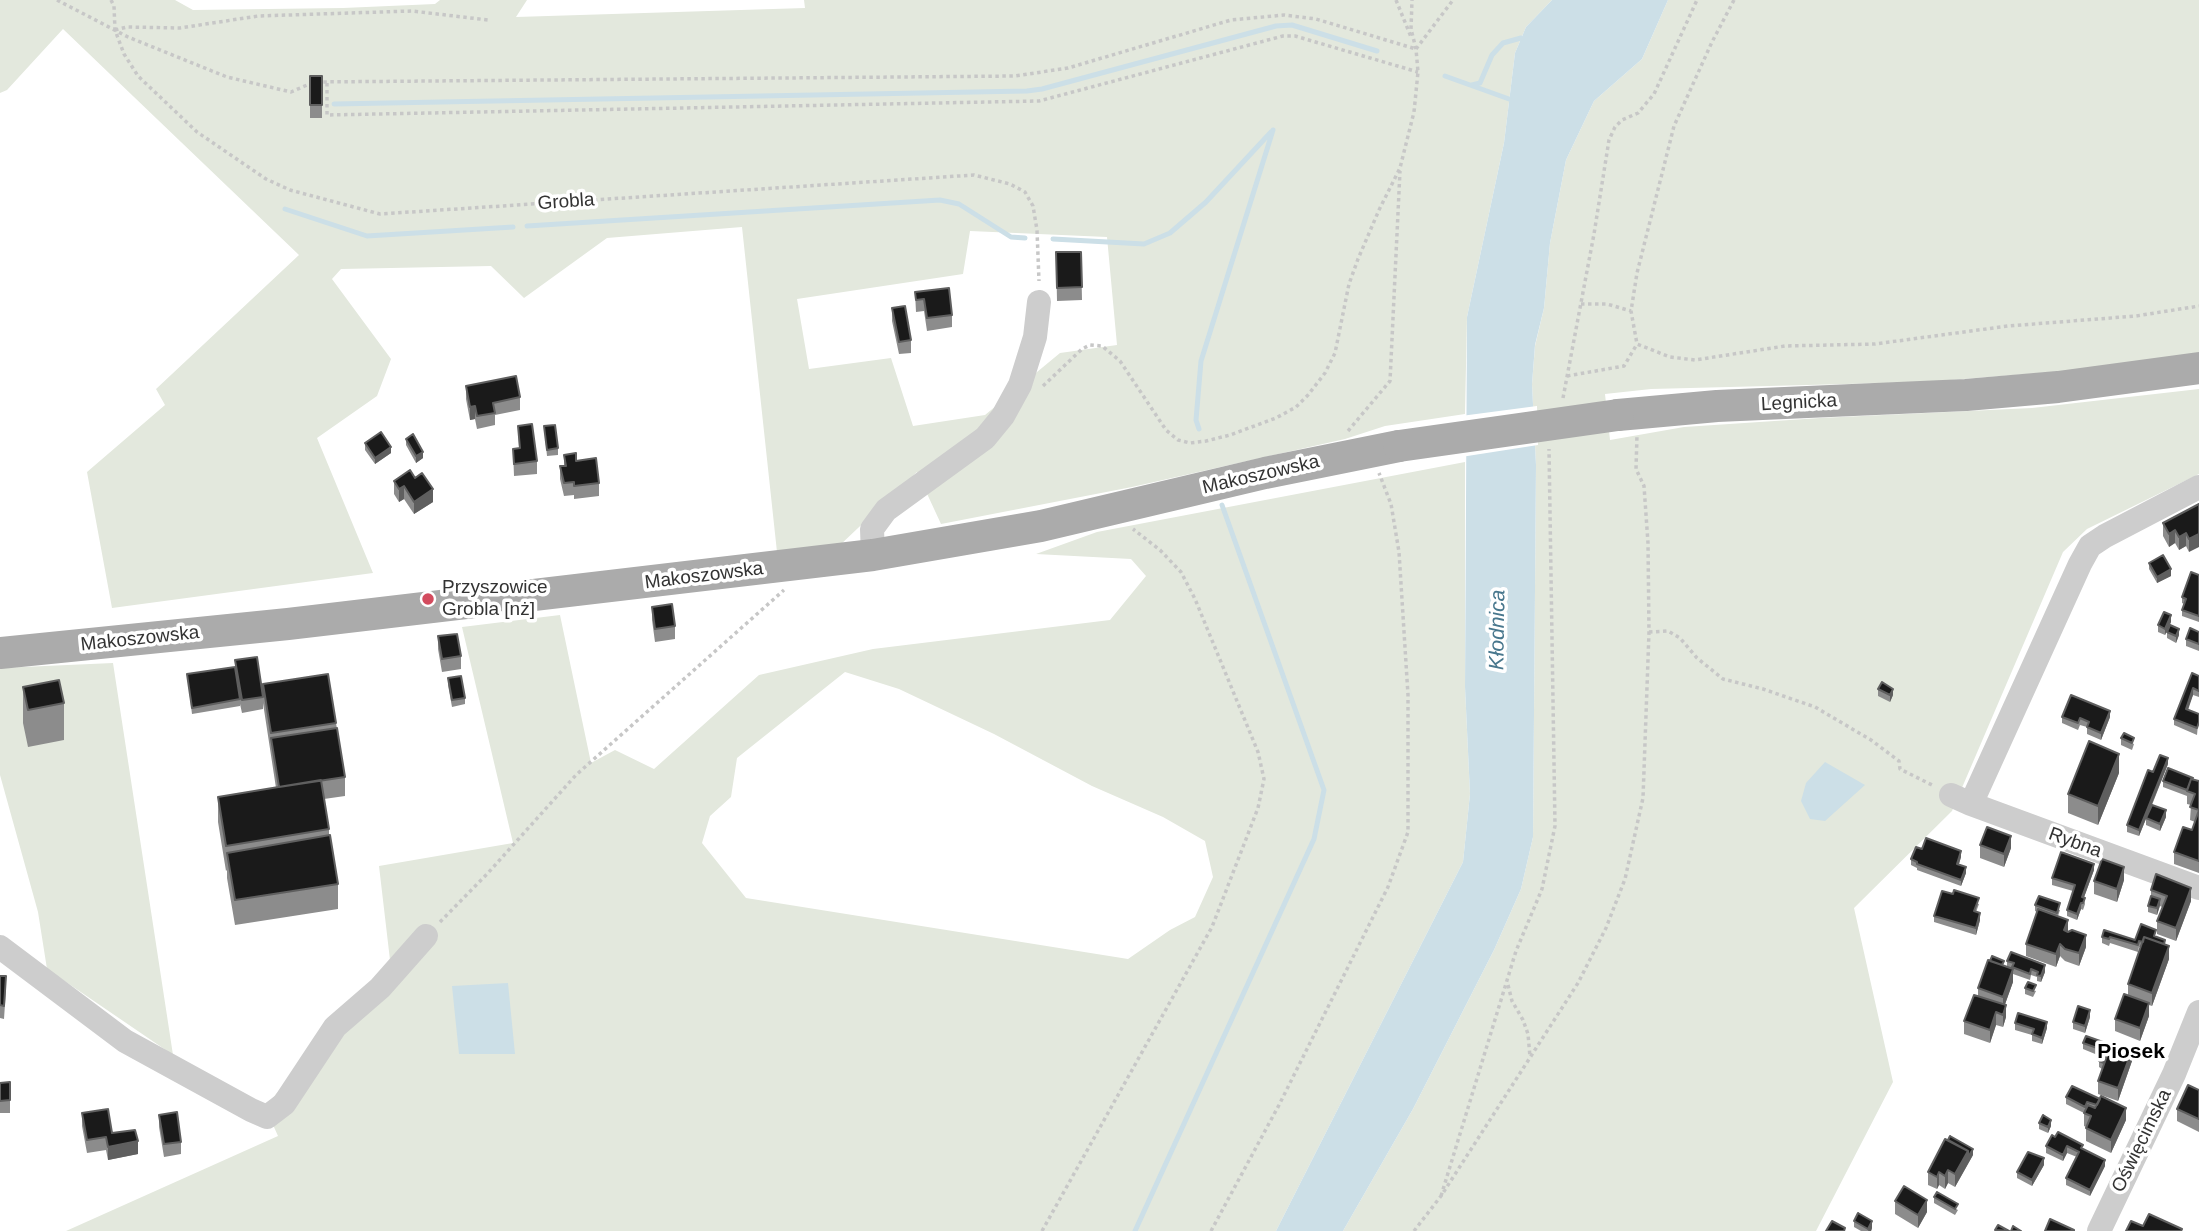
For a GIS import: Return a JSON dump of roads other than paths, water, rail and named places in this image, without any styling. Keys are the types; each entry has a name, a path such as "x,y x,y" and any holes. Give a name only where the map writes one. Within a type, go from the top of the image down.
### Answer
{"main road":[{"name":"Legnicka","path":"1387,455 1717,406 1966,395 2058,387 2199,368"},
{"name":"Makoszowska","path":"0,653 313,621 873,555 1041,526 1265,473 1387,455"}],"street":[{"path":"873,555 872,529 877,519 985,438 1003,416 1020,385 1035,337 1039,302"},
{"name":"Rybna","path":"2199,487 2105,536 2091,547 1961,799 2199,888"},
{"path":"0,947 125,1041 251,1110 267,1116 284,1104 335,1027 380,988 426,936"},
{"name":"Oświęcimska","path":"2099,1231 2174,1074 2199,1012"}],"water":[{"name":"Kłodnica","path":"1552,0 1668,0 1642,59 1594,101 1566,160 1550,243 1544,308 1535,345 1532,384 1536,465 1533,837 1521,889 1494,950 1413,1109 1343,1231 1276,1231 1463,862 1470,794 1465,687 1467,317 1504,143 1515,53 1526,27"},
{"path":"1825,762 1865,785 1825,821 1810,819 1801,801 1806,783"},
{"path":"508,983 515,1054 459,1054 452,986"}],"waterway":[{"path":"334,104 1027,91 1276,26 1292,25 1377,51"},
{"path":"1472,85 1480,83 1492,55 1503,43 1521,38"},
{"path":"1445,76 1509,99"},
{"path":"1199,429 1196,420 1201,361 1273,130"},
{"path":"1053,239 1144,244 1170,233 1206,202 1271,132"},
{"path":"527,226 940,200 959,204 1011,237 1025,238"},
{"path":"285,209 367,236 513,227"},
{"path":"1135,1231 1314,839 1324,790 1222,505"}],"place":[{"name":"Przyszowice Grobla [nż]","path":"428,599"}],"district":[{"name":"Piosek","path":"2131,1052"}]}
